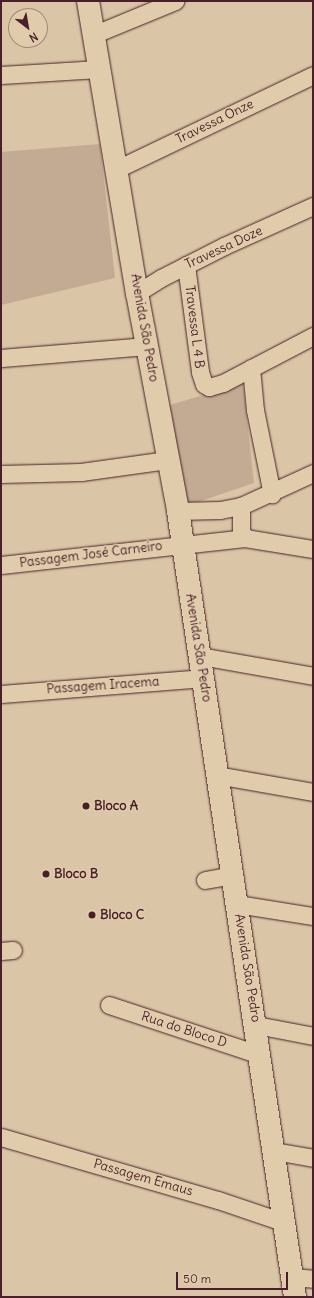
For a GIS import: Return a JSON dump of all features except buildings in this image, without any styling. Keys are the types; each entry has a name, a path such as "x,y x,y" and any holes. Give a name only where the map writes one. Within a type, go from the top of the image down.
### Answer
{"main road":[{"name":"Avenida São Pedro","path":"88,1 95,34 99,68 137,293 148,346 167,460 178,511 256,1026 293,1287"}],"street":[{"path":"95,34 175,1"},
{"path":"1,75 99,68"},
{"name":"Travessa Onze","path":"117,169 313,74"},
{"name":"Travessa Doze","path":"137,293 186,265 313,206"},
{"name":"Travessa L 4 B","path":"186,265 200,372 204,384 214,387 251,368"},
{"path":"272,494 255,410 251,368 313,336"},
{"path":"1,358 148,346"},
{"path":"1,474 81,472 167,460"},
{"path":"178,511 220,510 240,506 272,494 313,474"},
{"path":"240,506 241,530 245,538"},
{"path":"182,544 245,538 313,549"},
{"name":"Passagem José Carneiro","path":"1,565 182,544"},
{"path":"200,656 313,676"},
{"name":"Passagem Iracema","path":"1,694 204,678"},
{"path":"217,775 313,792"},
{"path":"205,880 233,874"},
{"path":"237,904 313,916"},
{"name":"Rua do Bloco D","path":"109,1005 260,1054"},
{"path":"256,1026 313,1036"},
{"name":"Passagem Emaus","path":"1,1137 283,1222"},
{"path":"274,1151 313,1158"},
{"path":"293,1287 313,1280"}],"shaded area":[{"path":"100,144 115,278 1,305 1,152"},
{"path":"243,383 254,483 186,506 170,405"}],"place":[{"name":"Bloco A","path":"86,806"},
{"name":"Bloco B","path":"46,874"},
{"name":"Bloco C","path":"92,915"}]}
